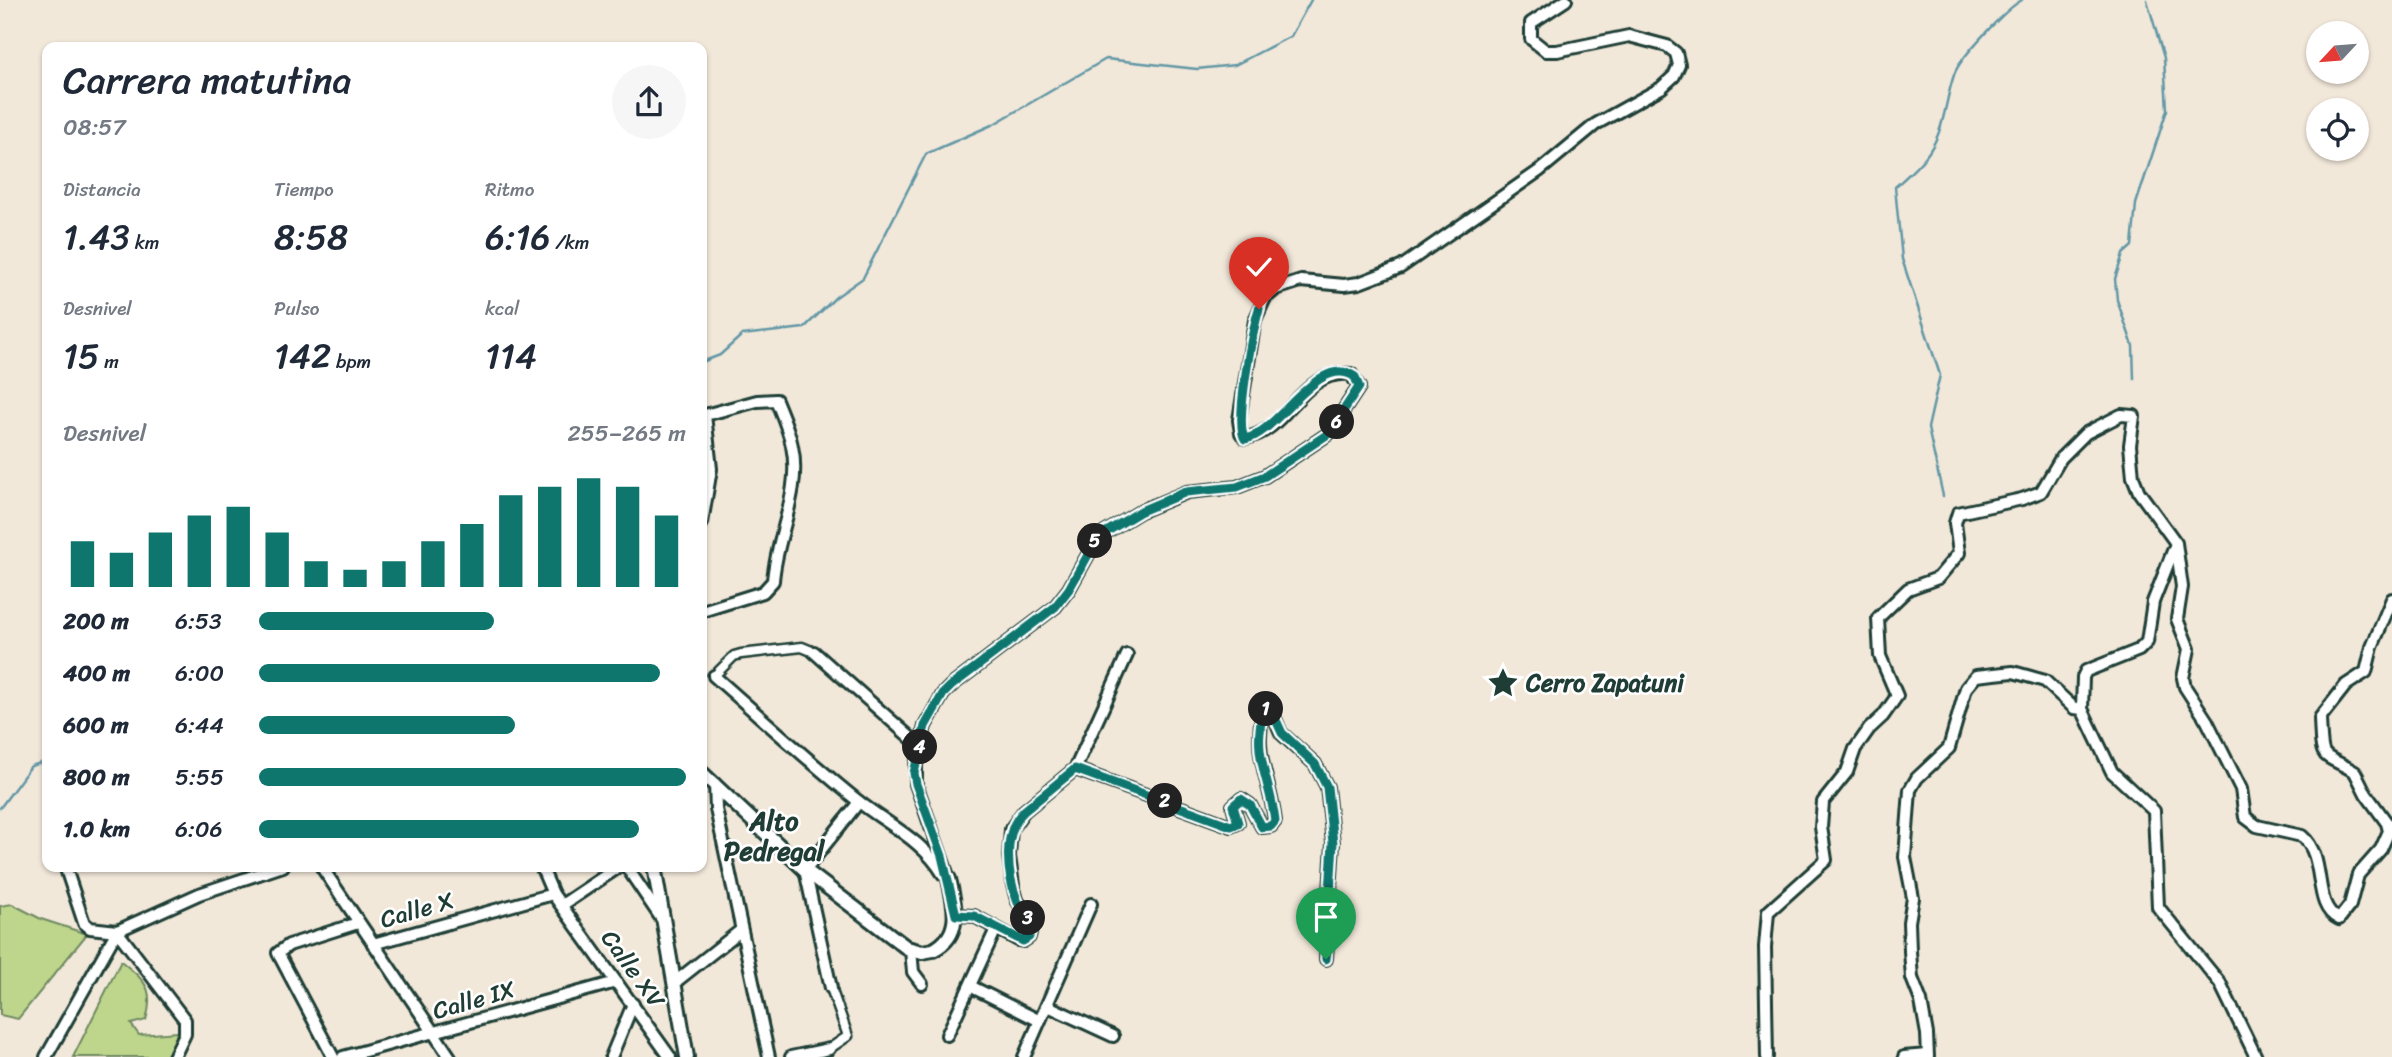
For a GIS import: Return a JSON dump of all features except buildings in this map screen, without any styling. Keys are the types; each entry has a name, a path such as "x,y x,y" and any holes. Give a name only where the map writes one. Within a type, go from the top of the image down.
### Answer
{"street":[{"path":"707,778 805,870 911,950 928,952 942,946 952,934 956,915 950,884 914,773 930,715 943,694 1055,607 1069,589 1098,537 1141,511 1186,492 1237,487 1265,476 1328,434 1359,387 1351,374 1327,375 1302,392 1267,430 1245,439 1241,433 1240,409 1255,320 1265,298 1276,289 1301,281 1344,285 1359,283 1401,267 1539,171 1596,124 1644,100 1674,76 1679,65 1676,53 1653,41 1629,36 1557,51 1538,46 1531,39 1531,23 1566,0"},
{"path":"707,415 776,400 792,444 794,464 791,496 773,581 764,592 707,609"},
{"path":"1767,1057 1765,947 1768,912 1826,860 1821,827 1822,802 1847,772 1855,749 1869,729 1883,716 1897,696 1880,656 1878,618 1908,589 1938,578 1959,553 1955,523 1958,513 2022,499 2041,492 2061,458 2086,433 2130,414 2136,422 2130,444 2133,477 2139,492 2176,543 2182,587 2177,619 2189,649 2183,678 2185,687 2207,722 2241,789 2245,817 2257,826 2302,836 2307,841 2320,867 2326,904 2331,914 2339,919 2350,905 2358,876 2382,849 2389,831 2387,823 2366,794 2355,772 2331,762 2323,753 2320,718 2346,685 2366,671 2372,647 2392,599"},
{"path":"707,442 711,469 707,493"},
{"path":"2176,543 2153,602 2147,642 2139,650 2086,671 2083,677 2082,709 2112,772 2154,811 2158,907 2220,983 2256,1057"},
{"path":"920,746 814,652 802,647 734,656 714,676 859,802 899,829 936,862 950,884"},
{"path":"956,915 974,916 1018,940 1023,941 1029,937 1032,924 1017,900 1013,884 1009,856 1012,829 1024,811 1075,769 1127,655"},
{"path":"1904,1057 1927,1056 1926,1026 1912,978 1910,951 1909,922 1913,898 1905,858 1910,790 1917,778 1949,748 1966,688 1976,676 1996,671 2034,677 2052,684 2074,708 2082,709"},
{"path":"1075,769 1231,826 1238,823 1233,806 1241,799 1250,805 1262,827 1271,826 1275,821 1270,785 1259,756 1263,712 1271,709 1282,733 1315,764 1327,787 1333,843 1326,959"},
{"path":"715,785 716,808 740,931 769,1057"},
{"path":"805,870 859,802"},
{"path":"791,1057 829,1049 848,1036 831,988 805,870"},
{"path":"67,872 84,923 90,928 117,931 199,894 265,872"},
{"path":"325,872 450,1057"},
{"path":"544,872 553,894"},
{"path":"562,905 611,872"},
{"path":"630,872 661,918"},
{"path":"655,872 687,1057"},
{"name":"Calle X","path":"373,944 553,894"},
{"name":"Calle XV","path":"553,894 670,1057"},
{"path":"1024,1057 1091,904"},
{"name":"Calle X","path":"333,1057 278,953 289,946 358,923"},
{"path":"947,1035 972,987 996,929"},
{"path":"46,1057 117,931"},
{"path":"117,931 185,1020 185,1034 174,1057"},
{"path":"674,983 740,931"},
{"path":"911,950 913,972 922,984"},
{"name":"Calle IX","path":"343,1057 616,982"},
{"path":"972,987 1038,1020"},
{"path":"611,1057 633,1004"},
{"path":"1048,1006 1113,1036"}],"green space":[{"path":"12,904 41,919 87,934 18,1019 0,1015 0,906"},
{"path":"121,961 142,980 148,993 146,1020 131,1024 139,1035 177,1032 173,1049 166,1057 73,1057"}],"waterway":[{"path":"707,360 720,355 742,335 804,328 836,297 863,278 926,154 994,124 1106,59 1197,69 1235,65 1291,36 1311,0"},
{"path":"1943,496 1928,428 1940,375 1902,259 1895,187 1922,161 1934,143 1958,67 1984,34 2022,0"},
{"path":"2134,379 2133,346 2117,300 2115,279 2123,254 2132,246 2136,204 2167,110 2164,58 2147,0"},
{"path":"0,808 31,766 42,763"}],"place":[{"name":"Cerro Zapatuni","path":"1503,683"}],"district":[{"name":"Alto Pedregal","path":"774,836"}],"route":[{"path":"1259,309 1240,409 1241,433 1245,439 1267,430 1302,392 1327,375 1338,373 1355,377 1359,387 1345,412 1318,443 1265,476 1237,487 1186,492 1141,511 1121,526 1098,537 1069,589 1055,607 943,694 925,726 914,773 920,798 942,856 956,915 974,916 1023,941 1029,937 1032,924 1017,900 1009,856 1009,838 1018,816 1067,779 1075,769 1112,785 1231,826 1238,823 1233,806 1237,799 1241,799 1250,805 1262,827 1271,826 1275,821 1270,785 1259,756 1259,738 1263,712 1266,708 1271,709 1282,733 1315,764 1327,787 1333,843 1329,863 1326,959"}]}
